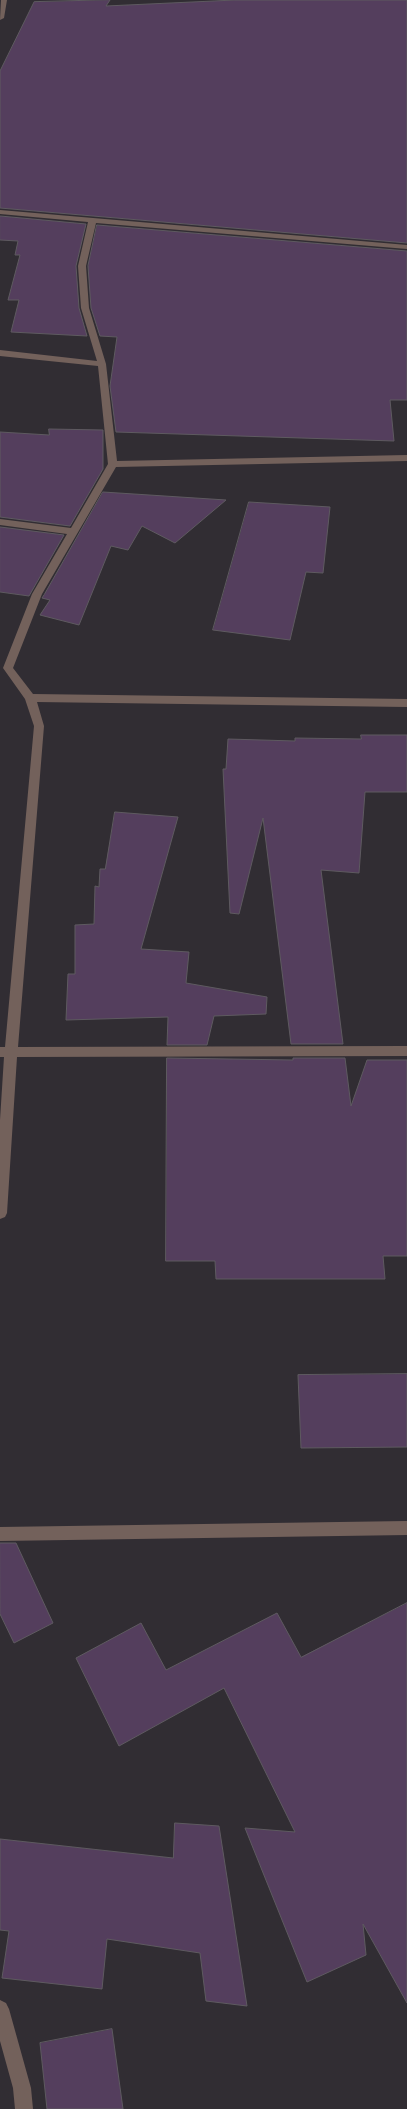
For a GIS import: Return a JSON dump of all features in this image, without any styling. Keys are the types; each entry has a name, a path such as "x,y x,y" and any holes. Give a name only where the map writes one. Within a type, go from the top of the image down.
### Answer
{"street":[{"path":"0,18 4,0"},
{"path":"0,212 407,247"},
{"path":"0,1213 5,1053 39,726 30,698 4,667 37,594 72,531 113,464 102,364 85,308 82,266 92,221"},
{"path":"0,353 102,364"},
{"path":"113,464 407,458"},
{"path":"0,522 72,531"},
{"path":"30,698 407,704"},
{"path":"5,1053 407,1051"},
{"path":"0,1534 407,1528"},
{"path":"0,2009 22,2088 24,2109"}],"building":[{"path":"110,0 106,6 235,0 407,0 407,243 0,208 0,71 34,2"},
{"path":"0,216 86,224 76,266 79,308 87,336 11,332 19,300 8,300 20,255 15,255 18,241 0,240"},
{"path":"97,225 407,251 407,400 390,400 394,441 116,432 110,386 117,337 100,336 91,308 88,266"},
{"path":"49,429 103,430 103,469 70,526 0,517 0,432 49,435"},
{"path":"103,492 226,500 175,543 142,526 128,550 111,546 79,625 40,615 50,600 42,598"},
{"path":"249,502 330,507 323,573 306,572 290,640 213,630"},
{"path":"0,527 64,535 29,596 0,592"},
{"path":"361,735 407,735 407,792 365,792 359,873 321,870 343,1044 291,1044 263,818 239,914 230,913 223,769 226,769 228,739 295,741 295,738 361,739"},
{"path":"115,812 178,817 141,949 189,952 186,983 267,997 266,1014 214,1016 207,1045 167,1045 168,1017 66,1020 68,974 75,974 75,925 94,924 95,886 99,887 100,869 105,869"},
{"path":"167,1058 293,1060 293,1058 345,1058 351,1106 367,1060 407,1060 407,1256 383,1256 385,1279 216,1279 215,1261 166,1261"},
{"path":"407,1374 407,1447 301,1448 298,1375"},
{"path":"0,1543 16,1543 53,1623 14,1643 0,1614"},
{"path":"407,1603 407,2003 363,1924 366,1955 307,1982 245,1828 295,1832 224,1688 119,1746 76,1658 141,1623 166,1670 277,1613 301,1657"},
{"path":"175,1823 219,1826 247,2006 206,2001 200,1953 107,1939 102,1989 2,1978 9,1931 0,1930 0,1839 173,1858"},
{"path":"112,2029 123,2109 47,2109 40,2043"}]}
